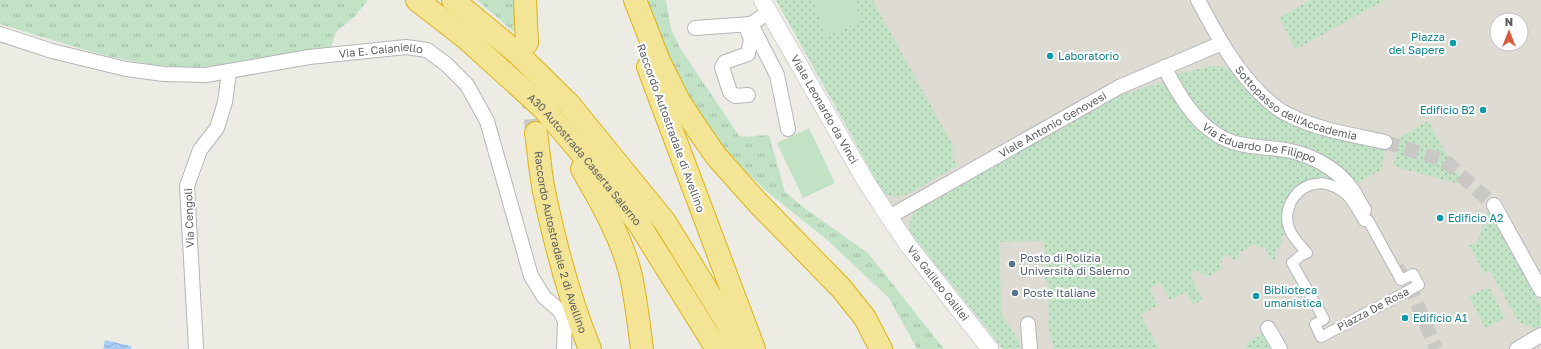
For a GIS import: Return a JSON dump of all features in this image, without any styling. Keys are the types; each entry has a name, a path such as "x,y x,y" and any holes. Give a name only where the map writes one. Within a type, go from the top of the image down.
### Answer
{"highway":[{"name":"A30 Autostrada Caserta Salerno","path":"417,0 467,39 543,108 612,188 639,224 717,349"},
{"name":"A30 Autostrada Caserta Salerno","path":"453,0 516,52 569,104 665,222 726,321 740,349"},
{"path":"526,0 527,43"},
{"name":"Raccordo Autostradale di Avellino","path":"624,0 754,349"},
{"path":"635,0 659,61 679,101 716,156 757,202 841,288 865,318 881,349"},
{"path":"467,39 473,53 537,117 577,161 600,199 619,242 631,275 642,349"},
{"name":"Raccordo Autostradale 2 di Avellino","path":"536,133 544,189 557,245 579,321 590,349"}],"street":[{"name":"Sottopasso dell'Accademia","path":"1198,0 1232,61 1253,86 1271,104 1287,115 1312,125 1385,142"},
{"path":"695,28 748,24 765,6"},
{"name":"Viale Leonardo da Vinci","path":"765,6 865,180 889,217"},
{"path":"748,24 751,39 748,54 725,62 722,67 730,92 735,96 748,95"},
{"path":"748,24 777,75 788,130"},
{"name":"Via E. Caianiello","path":"0,34 52,51 126,69 171,74 206,75 309,57 406,47 427,50 446,64 467,85 487,121 531,276 544,298 560,311 565,321 564,349"},
{"name":"Viale Antonio Genovesi","path":"889,217 1119,86 1222,43"},
{"name":"Via Eduardo De Filippo","path":"1164,67 1184,102 1215,134 1233,143 1296,152 1325,164 1352,190 1364,210"},
{"name":"Via Cengoli","path":"196,349 187,186 200,150 216,128 225,102 229,72"},
{"name":"Piazza De Rosa","path":"1322,183 1334,185 1349,196 1364,222 1368,220 1401,280 1413,274 1419,285 1323,335 1321,336 1315,324 1324,319 1292,263 1300,256 1307,253 1289,229 1287,216 1290,203 1299,192 1310,185 1322,183"},
{"path":"1494,205 1541,290"},
{"name":"Via Galileo Galilei","path":"889,217 908,246 990,349"},
{"path":"1028,324 1030,349"},
{"path":"1268,328 1280,349"},
{"path":"1517,349 1541,335"}],"shaded area":[{"path":"776,0 1541,0 1541,349 1002,349 910,232 884,194"}],"green space":[{"path":"0,0 368,0 355,16 336,32 331,48 234,65 176,67 125,60 100,54 0,24"},
{"path":"477,0 516,0 514,32"},
{"path":"645,0 666,0 671,29 680,48 740,137 769,135 785,192 803,207 868,253 944,349 917,349 889,298 825,238 766,191 729,155 703,121 675,72"},
{"path":"776,0 874,0 874,3 951,142 954,151 952,156 957,166 908,194 897,197 884,194"},
{"path":"813,0 854,0 862,22 826,35"},
{"path":"1311,0 1385,0 1296,49 1279,18"},
{"path":"1213,66 1224,67 1235,73 1252,92 1368,143 1386,149 1381,170 1356,183 1333,161 1297,144 1241,137 1222,130 1198,107 1178,79 1177,74"},
{"path":"1163,82 1167,83 1190,118 1283,155 1315,165 1331,178 1334,185 1310,185 1290,203 1289,229 1281,238 1282,245 1277,249 1274,264 1264,246 1258,249 1255,244 1238,253 1240,257 1233,261 1228,254 1221,259 1222,262 1219,264 1222,269 1207,277 1204,273 1201,274 1198,270 1190,275 1203,300 1193,305 1186,292 1170,300 1160,282 1149,288 1158,305 1141,315 1159,349 1054,349 1048,325 1048,283 1046,283 1044,241 999,242 1002,315 1019,341 1020,349 1003,349 910,232 910,221 913,213 1075,118 1124,94"},
{"path":"1428,121 1464,185 1393,166 1401,137"},
{"path":"809,128 835,183 803,198 777,143"},
{"path":"1491,208 1518,257 1541,307 1541,328 1533,328 1519,322 1490,271 1484,273 1469,246 1477,242 1488,210"},
{"path":"1489,287 1505,318 1485,328 1469,296"},
{"path":"1262,334 1271,349 1248,349 1245,344"}],"water":[{"path":"105,340 131,346 131,349 103,349"}],"tunnel":[{"path":"532,86 536,133"},
{"path":"1385,142 1445,161 1494,205"},
{"path":"1397,267 1414,296 1436,349"}],"place":[{"name":"Piazza del Sapere","path":"1453,43"},
{"name":"Laboratorio","path":"1050,56"},
{"name":"Edificio B2","path":"1483,110"},
{"name":"Edificio A2","path":"1440,218"},
{"name":"Posto di Polizia Università di Salerno","path":"1012,264"},
{"name":"Poste Italiane","path":"1015,293"},
{"name":"Biblioteca umanistica","path":"1256,296"},
{"name":"Edificio A1","path":"1405,318"}]}
